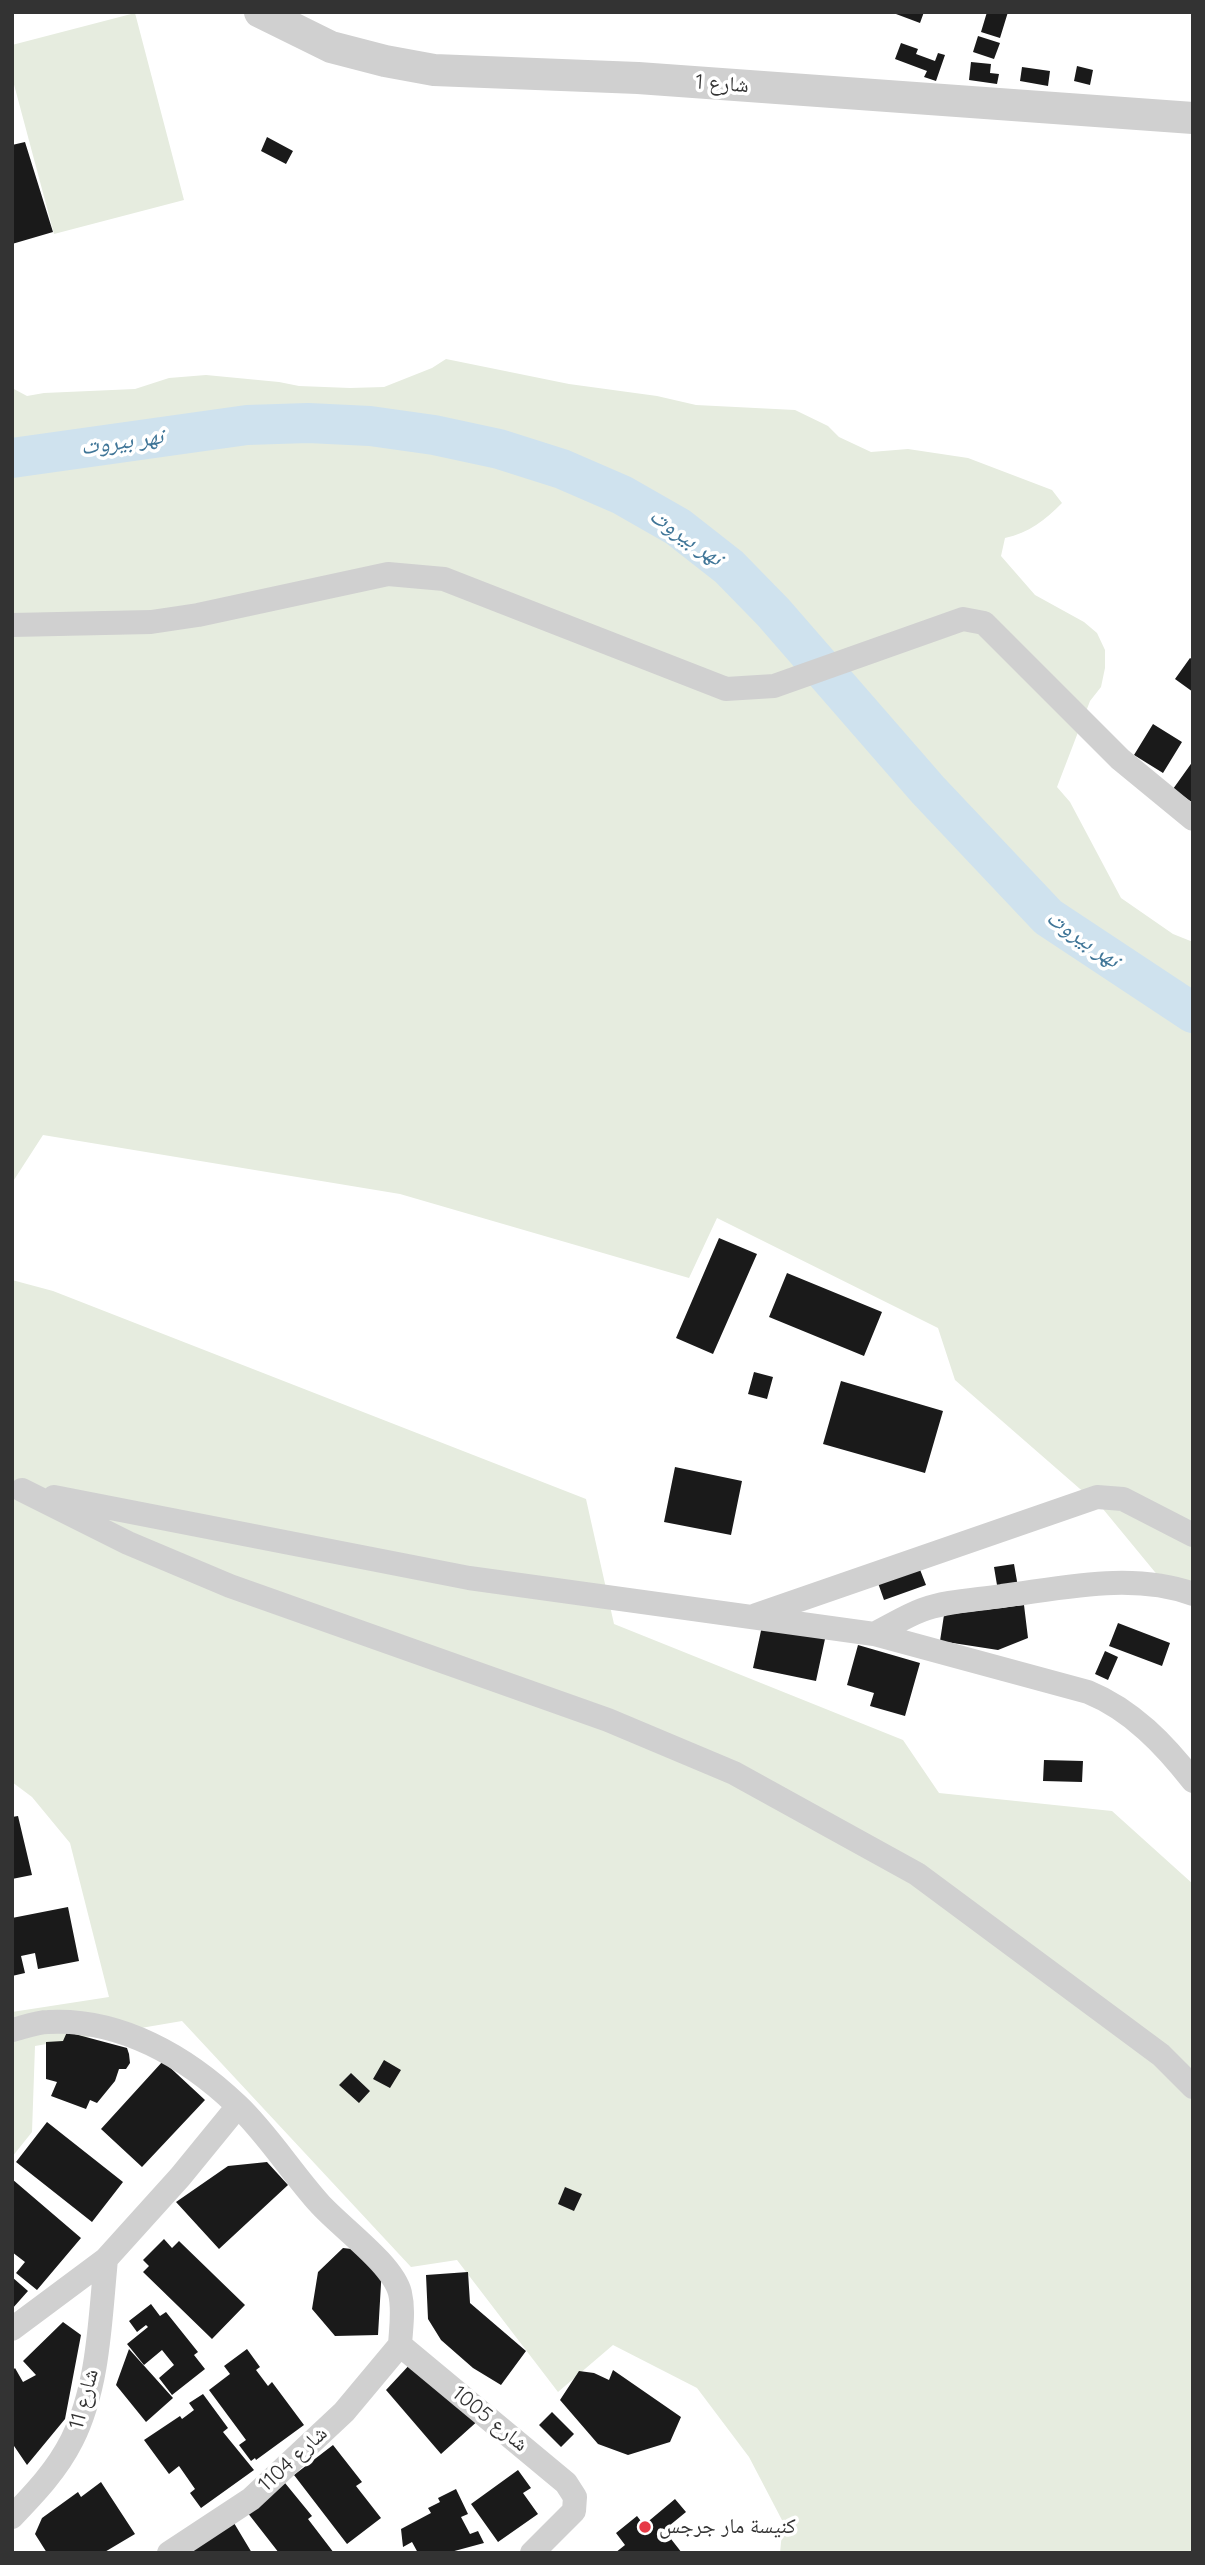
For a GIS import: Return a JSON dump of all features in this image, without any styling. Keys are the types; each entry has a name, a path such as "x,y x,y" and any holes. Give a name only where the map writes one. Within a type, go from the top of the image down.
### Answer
{"street":[{"name":"شارع 1","path":"260,12 331,47 434,70 652,79 1193,118"},
{"path":"12,625 151,622 198,615 388,574 410,574 444,579 726,689 774,686 963,619 984,624 1120,759 1193,819"},
{"path":"17,1489 469,1578 874,1634 1088,1692 1107,1700 1126,1712 1170,1752 1193,1781"},
{"path":"17,1489 128,1543 230,1586 608,1720 734,1773 916,1874 1161,2055 1193,2087"},
{"path":"752,1616 1097,1497 1123,1499 1193,1535"},
{"path":"874,1634 923,1609 957,1602 1123,1582 1169,1585 1193,1594"},
{"path":"12,2030 47,2022 99,2025 148,2041 195,2071 238,2106 320,2205 390,2273 399,2290 402,2309 400,2345"},
{"path":"12,2329 106,2259 180,2177 238,2106"},
{"name":"شارع 11","path":"12,2517 50,2476 72,2440 89,2388 106,2259"},
{"name":"شارع 1005","path":"400,2345 526,2448 566,2483 575,2497 574,2511 532,2553"},
{"name":"شارع 1104","path":"170,2553 251,2499 344,2412 400,2345"}],"shaded area":[{"path":"135,13 184,200 54,234 12,77 12,45"},
{"path":"446,359 569,384 657,396 696,405 795,410 828,426 839,437 871,452 908,449 968,458 1052,490 1062,503 1036,525 1005,538 1001,556 1035,595 1084,622 1097,633 1105,650 1101,687 1090,701 1057,787 1070,802 1121,898 1173,934 1193,942 1193,1600 1173,1594 1103,1509 955,1380 938,1328 717,1218 689,1278 400,1194 43,1135 12,1183 12,388 27,396 135,389 169,378 206,375 299,386 384,387 432,368"},
{"path":"12,1280 53,1291 586,1499 614,1624 903,1740 939,1793 1112,1811 1193,1884 1193,2553 780,2553 783,2522 749,2457 697,2388 613,2345 558,2392 457,2260 411,2267 182,2021 35,2046 32,2132 12,2157 12,2012 109,1997 70,1843 32,1797 12,1782"}],"building":[{"path":"924,12 920,23 896,14"},
{"path":"987,12 1008,12 1000,38 981,32"},
{"path":"978,36 1000,43 994,59 973,52"},
{"path":"901,43 918,49 916,54 935,61 938,53 945,55 936,81 924,77 927,71 895,59"},
{"path":"971,62 991,64 990,73 999,74 997,84 969,80"},
{"path":"1077,66 1093,70 1090,85 1074,81"},
{"path":"1022,67 1050,71 1048,86 1020,81"},
{"path":"267,137 293,151 286,164 261,151"},
{"path":"25,142 53,232 12,244 12,145"},
{"path":"1190,658 1193,660 1193,692 1175,679"},
{"path":"1153,724 1182,742 1163,773 1134,755"},
{"path":"1193,761 1193,803 1173,789"},
{"path":"719,1238 757,1254 713,1354 676,1338"},
{"path":"787,1273 882,1312 864,1356 769,1317"},
{"path":"754,1372 773,1377 767,1399 748,1394"},
{"path":"841,1381 943,1411 925,1473 823,1444"},
{"path":"675,1467 742,1481 731,1535 664,1522"},
{"path":"1014,1564 1018,1587 998,1591 994,1567"},
{"path":"919,1567 926,1585 884,1600 878,1583"},
{"path":"1024,1605 1028,1638 998,1650 940,1641 944,1615"},
{"path":"1118,1623 1170,1643 1162,1666 1109,1646"},
{"path":"762,1626 825,1639 816,1681 753,1668"},
{"path":"858,1645 920,1663 905,1716 870,1706 874,1693 847,1685"},
{"path":"1105,1651 1118,1657 1108,1680 1095,1674"},
{"path":"1044,1760 1083,1761 1082,1782 1043,1781"},
{"path":"18,1816 32,1875 12,1879 12,1817"},
{"path":"68,1907 79,1961 38,1969 35,1953 21,1956 25,1973 12,1976 12,1918"},
{"path":"67,2032 127,2048 129,2054 130,2063 126,2069 119,2069 115,2081 97,2103 90,2100 86,2109 51,2096 57,2082 46,2079 46,2042 63,2041"},
{"path":"384,2060 401,2070 390,2088 373,2079"},
{"path":"163,2061 205,2100 142,2167 101,2129"},
{"path":"351,2073 370,2091 359,2103 339,2085"},
{"path":"47,2122 123,2182 92,2222 16,2162"},
{"path":"267,2162 288,2185 219,2249 176,2202 228,2166"},
{"path":"12,2179 81,2238 37,2290 16,2273 25,2262 12,2252"},
{"path":"565,2187 582,2194 574,2211 558,2204"},
{"path":"164,2239 172,2248 179,2241 245,2305 212,2339 143,2272 149,2266 143,2260"},
{"path":"343,2248 360,2250 382,2267 378,2335 335,2336 312,2309 318,2272"},
{"path":"468,2272 470,2303 526,2351 501,2385 473,2368 441,2340 428,2319 426,2275"},
{"path":"12,2277 28,2291 12,2309"},
{"path":"151,2304 160,2316 166,2312 198,2352 194,2355 205,2369 172,2395 159,2378 174,2365 162,2350 144,2365 127,2344 148,2327 146,2325 137,2332 129,2321"},
{"path":"63,2322 81,2335 65,2419 27,2465 12,2443 12,2371 15,2368 23,2382 36,2375 23,2361"},
{"path":"129,2349 173,2398 146,2422 116,2385"},
{"path":"247,2349 260,2367 256,2370 268,2386 272,2382 304,2425 251,2461 239,2445 246,2440 209,2390 230,2374 224,2366"},
{"path":"413,2361 481,2418 441,2454 386,2390"},
{"path":"613,2370 681,2417 670,2442 628,2455 598,2444 560,2400 579,2371 594,2373 609,2380"},
{"path":"203,2394 228,2428 223,2432 254,2470 201,2508 190,2493 195,2489 179,2466 169,2474 144,2440 194,2410 189,2403"},
{"path":"552,2412 574,2434 561,2447 539,2425"},
{"path":"333,2445 362,2482 356,2486 381,2518 347,2544 294,2475"},
{"path":"518,2470 531,2488 523,2493 538,2514 498,2542 471,2504"},
{"path":"101,2482 135,2534 103,2553 47,2553 35,2534 42,2518 78,2492 81,2497"},
{"path":"285,2483 312,2516 308,2519 334,2553 279,2553 247,2512"},
{"path":"456,2489 468,2514 461,2517 470,2534 478,2531 484,2543 447,2553 418,2553 412,2542 403,2547 401,2529 431,2513 428,2508 440,2502 438,2498"},
{"name":"كنيسة مار جرجس","path":"675,2499 686,2512 664,2530 682,2553 615,2553 625,2545 616,2533 637,2516 644,2525"},
{"path":"234,2523 252,2553 183,2553"}],"waterway":[{"name":"نهر بيروت","path":"12,458 247,425 308,423 370,426 434,435 499,449 562,469 622,495 678,527 729,567 773,612 928,790 1048,917 1193,1013"}],"place":[{"name":"كنيسة مار جرجس","path":"645,2527"}]}
